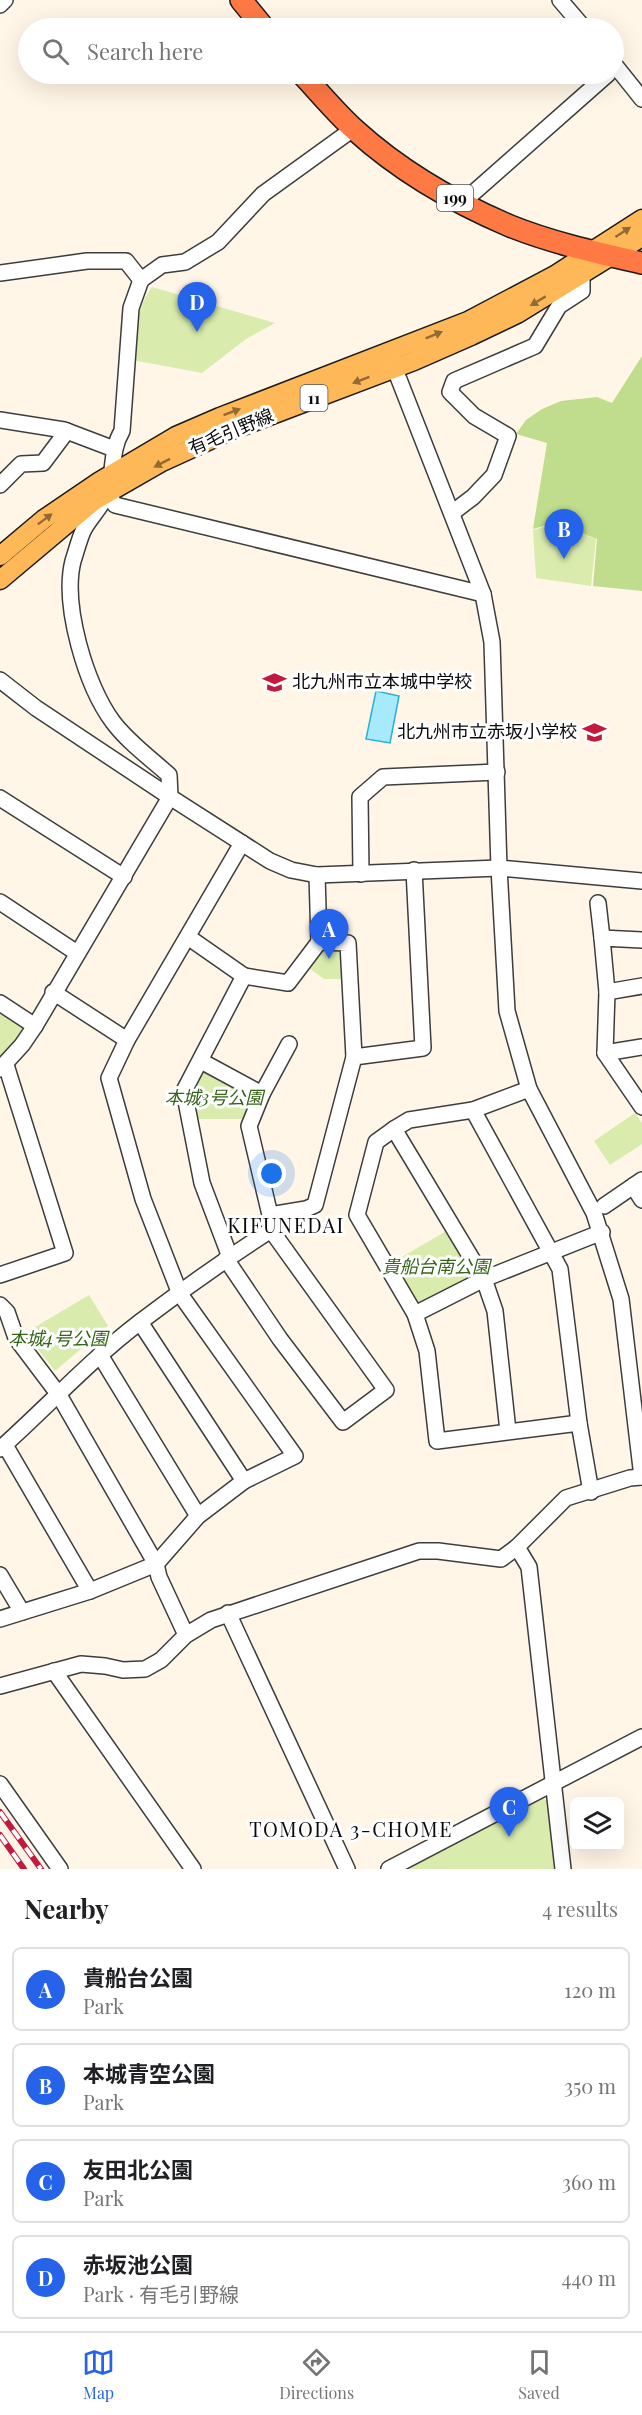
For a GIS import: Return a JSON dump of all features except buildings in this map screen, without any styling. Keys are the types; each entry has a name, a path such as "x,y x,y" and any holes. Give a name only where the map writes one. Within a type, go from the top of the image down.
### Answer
{"highway":[{"path":"241,0 256,18"},
{"name":"199","path":"311,84 353,129 390,158 463,202 511,226 601,254 642,263"}],"main road":[{"name":"有毛引野線","path":"0,556 44,519 110,475 176,436 392,360 414,361 517,314 582,274 601,254 642,219"},
{"name":"有毛引野線","path":"0,580 94,501 162,462 392,360 555,275 642,237"}],"street":[{"path":"0,5 5,0"},
{"path":"560,0 575,18"},
{"path":"624,80 642,99"},
{"path":"463,202 595,84"},
{"path":"0,1275 65,1253 3,1067 35,1026 170,797 169,775 128,739 112,721 87,675 79,650 72,609 72,564 82,532 107,493 114,448 122,431 132,308 141,280 162,265 185,261 218,242 263,194 353,129"},
{"path":"0,273 87,261 126,261 141,280"},
{"path":"452,513 473,497 494,475 508,436 474,417 450,392 454,381 535,346 559,306 582,291 582,274"},
{"path":"0,1686 81,1664 123,1670 145,1669 160,1660 186,1635 211,1620 419,1551 438,1551 501,1559 517,1547 566,1498 630,1478 642,1477 621,1299 602,1232 529,1089 507,1011 499,868 492,642 483,594 392,360"},
{"path":"0,420 68,431 114,448"},
{"path":"0,485 21,464 43,463 68,431"},
{"path":"107,493 115,506 483,594"},
{"path":"0,680 36,708 170,797 270,861 291,870 317,875 499,868 642,880"},
{"path":"361,874 360,796 383,777 497,772"},
{"path":"0,798 124,877"},
{"path":"0,1619 90,1591 156,1564 198,1516 244,1481 295,1456 180,1294 143,1198 109,1078 128,1040 242,843"},
{"path":"354,1057 423,1048 414,870"},
{"path":"188,937 244,975 288,984 319,942 317,875"},
{"path":"0,902 77,953"},
{"path":"598,903 608,992 605,1053 642,1107"},
{"path":"602,938 642,940"},
{"path":"90,1591 2,1447 100,1355 140,1322 228,1258 271,1222 315,1204 354,1057 348,944 319,942"},
{"path":"244,975 184,1091 202,1183 228,1258 280,1339 343,1422 386,1390 271,1222 249,1126 262,1094 289,1044"},
{"path":"608,992 642,986"},
{"path":"53,992 128,1040"},
{"path":"0,1003 35,1026"},
{"path":"605,1053 642,1047"},
{"path":"201,1061 262,1094"},
{"path":"529,1089 473,1110 409,1120 376,1142 357,1215 415,1314 428,1351 437,1441 579,1423"},
{"path":"473,1110 553,1252 560,1269 579,1423 591,1492"},
{"path":"394,1129 484,1279 495,1311 508,1431"},
{"path":"604,1206 638,1183 642,1200"},
{"path":"415,1314 484,1279 602,1232"},
{"path":"0,1305 8,1312 16,1338 59,1395 156,1564 159,1577 186,1635"},
{"path":"140,1322 244,1481"},
{"path":"100,1355 198,1516"},
{"path":"517,1547 529,1567 563,1869"},
{"path":"0,1575 22,1612"},
{"path":"228,1613 347,1869"},
{"path":"54,1671 193,1869"},
{"path":"389,1869 642,1737"},
{"path":"0,1784 60,1869"}],"green space":[{"path":"152,287 275,323 246,339 202,373 132,360 139,313"},
{"path":"642,356 642,591 593,586 597,539 554,523 533,529 547,443 516,434 526,420 542,409 561,401 597,397 612,403"},
{"path":"554,524 596,539 591,586 536,578 533,530"},
{"path":"338,947 343,951 343,979 324,979 309,968 324,949"},
{"path":"0,1009 26,1026 12,1048 0,1060"},
{"name":"本城3号公園","path":"206,1067 251,1093 254,1103 245,1119 196,1119 191,1092"},
{"path":"635,1113 642,1123 642,1144 610,1165 594,1141"},
{"name":"貴船台南公園","path":"448,1230 475,1278 416,1306 390,1264"},
{"name":"本城4号公園","path":"89,1295 108,1326 55,1371 25,1333"},
{"path":"543,1799 549,1801 556,1869 404,1869"}],"water":[{"path":"376,691 399,696 390,743 366,739"}],"railway":[{"path":"0,1812 41,1869"},
{"path":"0,1835 24,1869"}],"place":[{"name":"赤坂池公園","path":"197,332"},
{"name":"本城青空公園","path":"564,559"},
{"name":"北九州市立本城中学校","path":"274,682"},
{"name":"北九州市立赤坂小学校","path":"595,732"},
{"name":"貴船台公園","path":"329,959"},
{"name":"友田北公園","path":"509,1837"}],"district":[{"name":"KIFUNEDAI","path":"286,1226"},
{"name":"TOMODA 3-CHOME","path":"351,1830"}]}
